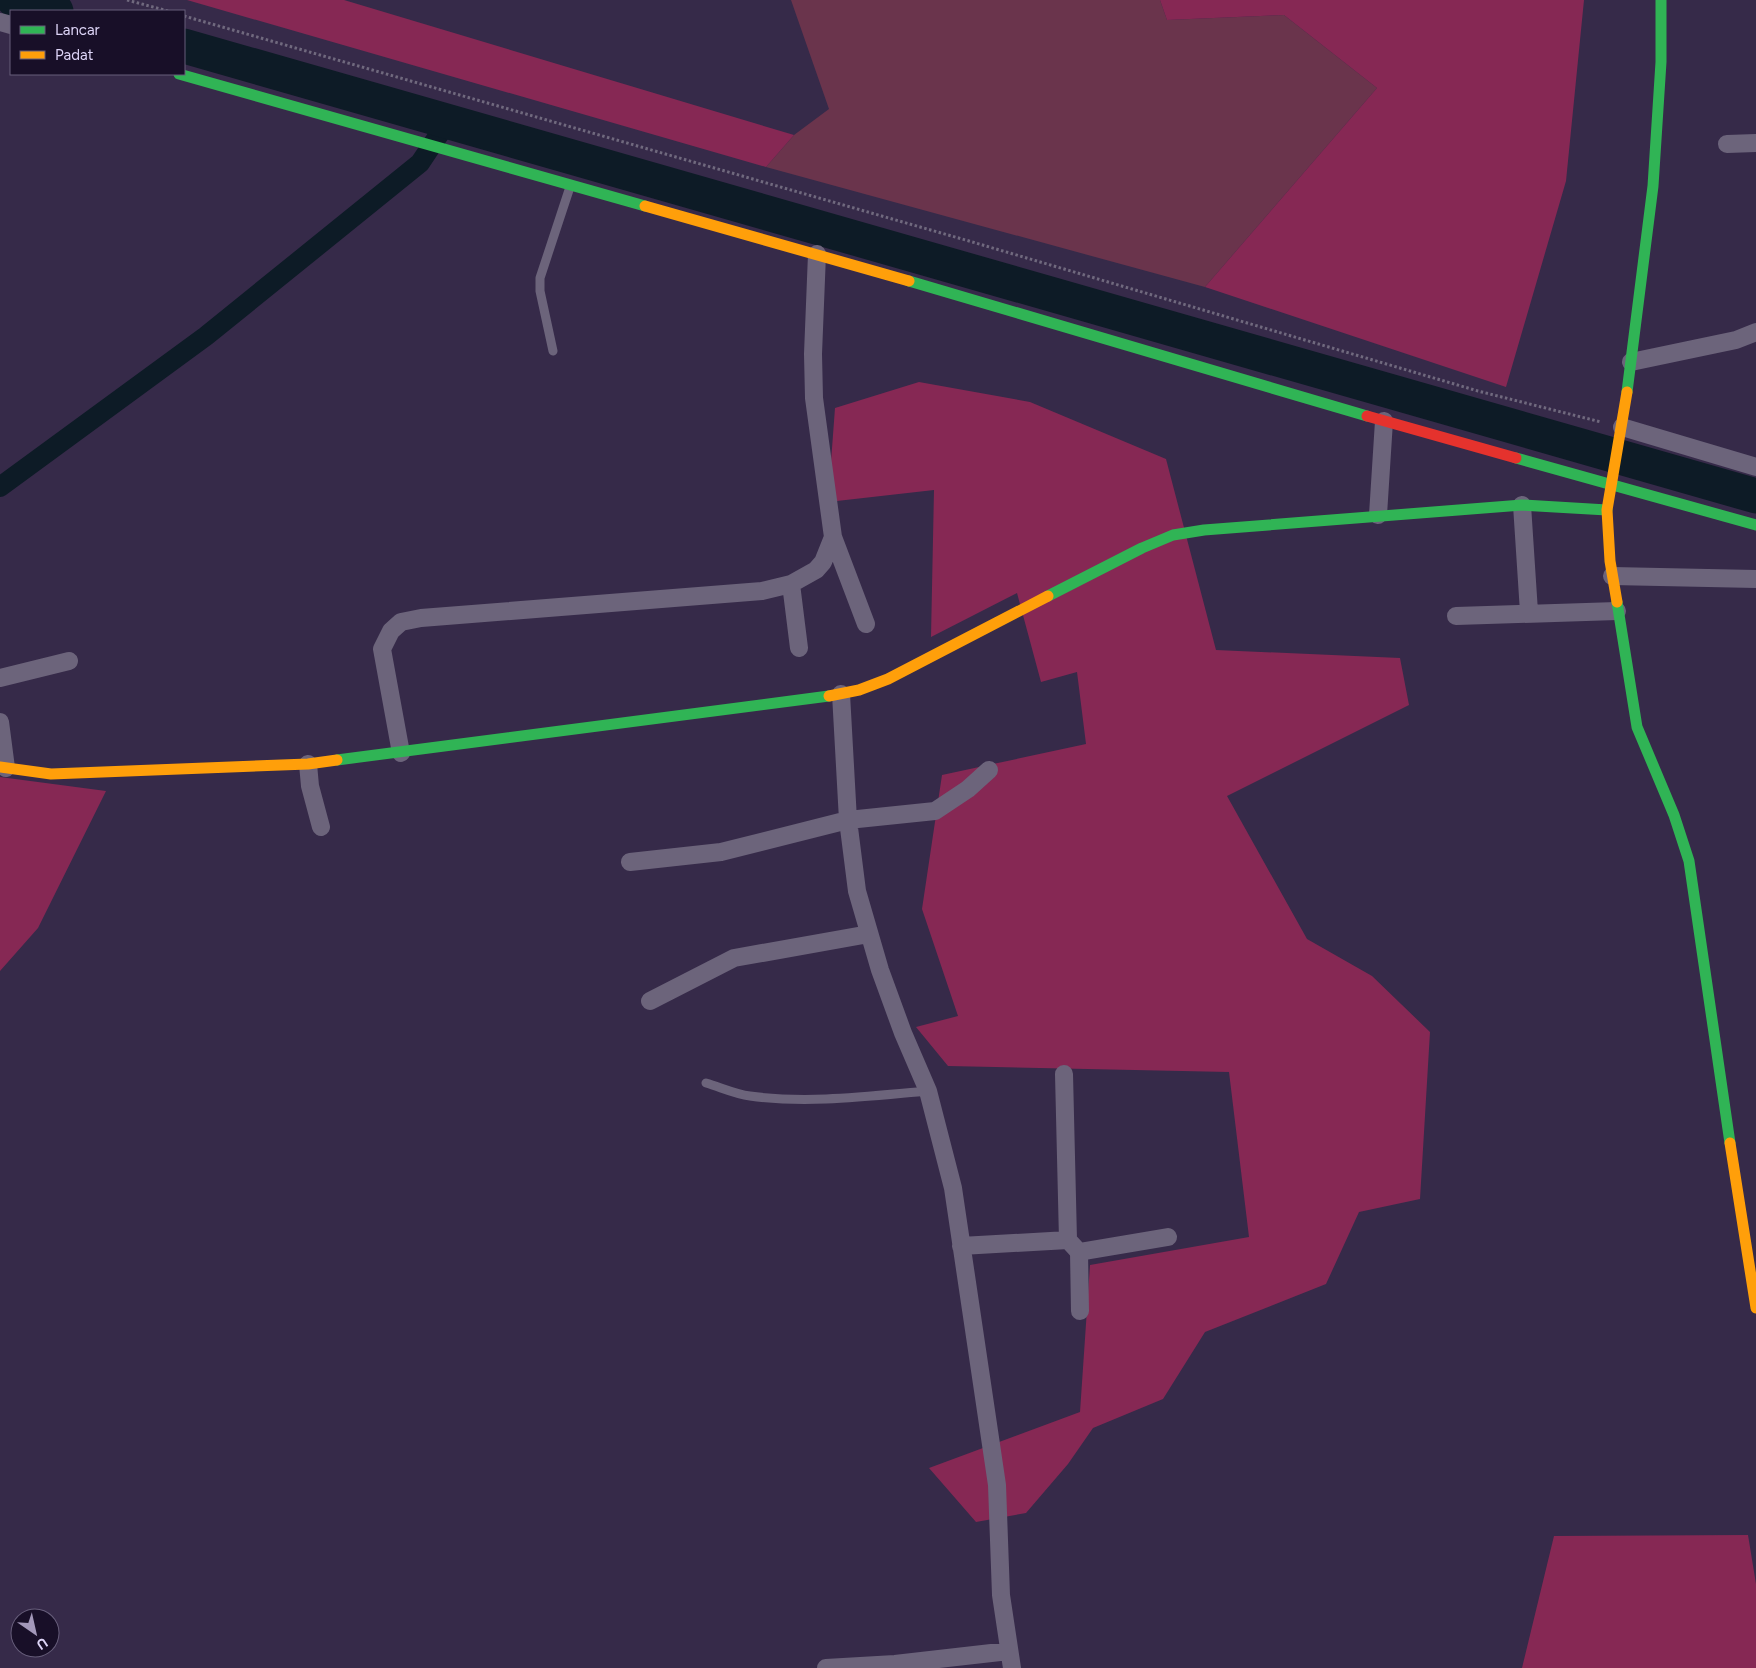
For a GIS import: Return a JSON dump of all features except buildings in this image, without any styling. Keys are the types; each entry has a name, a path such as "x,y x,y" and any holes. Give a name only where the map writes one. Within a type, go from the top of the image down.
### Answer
{"street":[{"path":"1661,0 1661,62 1653,186 1631,362 1607,510 1612,576 1636,727 1674,816 1689,861 1720,1082 1756,1308"},
{"path":"183,75 817,254 1610,486 1756,525"},
{"path":"1727,144 1756,143"},
{"path":"817,254 813,354 814,398 833,537 866,624"},
{"path":"1631,362 1736,340 1756,332"},
{"path":"1378,515 1384,420"},
{"path":"1621,431 1756,467"},
{"path":"0,722 3,767 51,774 308,764 401,753 841,694 859,690 888,679 1142,548 1173,535 1204,530 1522,504 1607,510"},
{"path":"1522,504 1529,612"},
{"path":"401,753 382,649 392,631 401,622 421,618 762,591 790,584 816,570 823,562 833,537"},
{"path":"1612,576 1756,579"},
{"path":"790,584 799,648"},
{"path":"1456,616 1529,612 1617,611"},
{"path":"0,678 69,661"},
{"path":"826,1668 1011,1660 1001,1595 997,1485 952,1188 928,1091 903,1034 869,934 857,891 848,820 841,694"},
{"path":"308,764 310,786 321,827"},
{"path":"630,862 721,852 848,820 935,811 962,793 988,770"},
{"path":"650,1002 734,958 869,934"},
{"path":"1064,1074 1073,1246 1080,1311"},
{"path":"961,1246 1073,1246 1168,1237"}],"lane":[{"path":"553,351 540,290 540,278 570,185"},
{"path":"706,1083 749,1096 801,1099 854,1098 928,1091"}],"path":[{"path":"127,0 164,10"},
{"path":"185,16 969,240 1468,388 1621,431"}],"shaded area":[{"path":"187,0 344,0 794,135 766,167"},
{"path":"791,0 1160,0 1167,20 1284,15 1377,88 1205,287 766,167 794,135 829,109"},
{"path":"1160,0 1584,0 1566,181 1506,387 1205,287 1377,88 1284,15 1167,20"},
{"path":"919,382 1030,402 1166,459 1216,650 1400,658 1409,705 1227,796 1307,939 1372,976 1430,1032 1420,1199 1359,1212 1326,1284 1205,1332 1163,1399 1093,1428 1068,1464 1026,1513 976,1522 929,1468 1080,1412 1090,1265 1249,1237 1229,1072 948,1066 916,1027 958,1016 922,909 942,775 1086,744 1077,672 1041,682 1017,593 931,637 934,490 828,502 835,408"},
{"path":"0,777 106,791 38,928 0,971"},
{"path":"1748,1535 1756,1584 1756,1668 1522,1668 1554,1536"}],"waterway":[{"path":"14,0 52,10"},
{"path":"185,46 1756,496"},
{"path":"0,487 206,336 420,163 448,121"}],"traffic: fast":[{"path":"1627,392 1653,186 1661,62 1661,0"},
{"path":"183,75 645,206"},
{"path":"909,281 1367,416"},
{"path":"1516,458 1756,525"},
{"path":"1048,596 1142,548 1173,535 1204,530 1522,505 1607,510"},
{"path":"1617,602 1637,727 1674,815 1689,861 1730,1143"},
{"path":"337,760 829,696"}],"traffic: slow":[{"path":"645,206 909,281"},
{"path":"1617,602 1610,561 1607,510 1627,392"},
{"path":"829,696 859,690 888,679 1048,596"},
{"path":"0,767 51,774 308,764 337,760"},
{"path":"1730,1143 1756,1308"}],"traffic: jam":[{"path":"1367,416 1516,458"}]}
